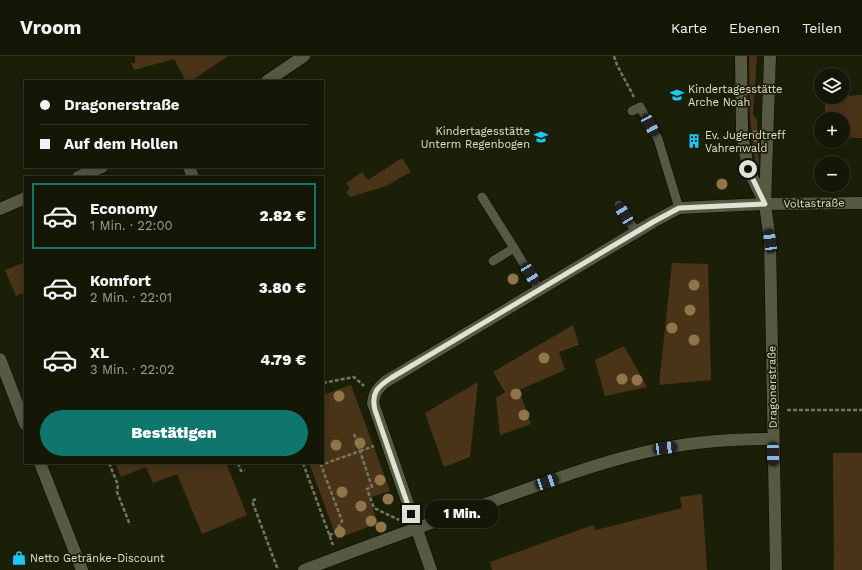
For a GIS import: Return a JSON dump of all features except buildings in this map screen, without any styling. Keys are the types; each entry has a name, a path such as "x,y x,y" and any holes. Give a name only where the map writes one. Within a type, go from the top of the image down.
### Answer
{"street":[{"path":"268,80 304,56"},
{"name":"Dragonerstraße","path":"741,56 742,132 748,169 765,204"},
{"name":"Dragonerstraße","path":"770,56 765,204 770,241 776,570"},
{"path":"80,176 100,168"},
{"path":"0,208 24,198"},
{"name":"Voltastraße","path":"679,208 862,202"},
{"path":"431,570 375,410 374,395 379,387 636,232 679,208"},
{"path":"0,359 24,421"},
{"path":"304,570 416,528 587,468 665,448 726,440 773,439"},
{"path":"40,464 82,570"}],"lane":[{"path":"636,109 658,139 679,208"},
{"path":"482,197 539,290"},
{"path":"619,205 636,232"},
{"path":"493,261 514,248"}],"path":[{"path":"614,56 636,109"},
{"path":"324,383 354,377 374,395"},
{"path":"773,410 862,410"},
{"path":"354,434 372,487 367,489 374,508 416,528"},
{"path":"330,535 335,533 342,521 322,465 386,442"},
{"path":"109,464 118,485 117,492 130,525"},
{"path":"238,464 241,471 245,470"},
{"path":"303,464 338,557"},
{"path":"256,500 252,501 278,570"},
{"path":"264,532 268,531"}],"shaded area":[{"path":"135,56 228,56 192,80 185,80 174,59 134,70 131,63 135,63"},
{"path":"749,56 757,56 753,114 757,120 759,168 756,169 750,118"},
{"path":"862,95 862,138 850,138 850,112 825,112 825,104 850,104 850,96"},
{"path":"402,158 411,172 386,186 350,197 346,192 350,189 346,183 362,172 368,180"},
{"path":"24,262 24,292 16,296 5,270"},
{"path":"672,263 708,264 711,380 659,385"},
{"path":"573,325 579,345 559,352 565,370 519,390 531,424 500,435 496,398 505,392 493,372"},
{"path":"624,346 647,387 605,396 595,360"},
{"path":"478,382 470,457 444,467 425,413"},
{"path":"351,385 390,491 369,498 378,523 337,539 309,464 324,464 324,395"},
{"path":"833,453 862,453 862,570 834,570"},
{"path":"115,464 226,464 247,515 202,534 177,474 153,483 146,467 121,477"},
{"path":"702,494 707,570 492,570 490,562 593,525 596,530 682,508 680,497"}],"place":[{"name":"Kindertagesstätte Arche Noah","path":"677,95"},
{"name":"Kindertagesstätte Unterm Regenbogen","path":"541,137"},
{"name":"Ev. Jugendtreff Vahrenwald","path":"694,141"},
{"name":"Netto Getränke-Discount","path":"19,558"}],"route":[{"path":"411,514 375,410 374,395 379,387 391,378 679,208 765,204 748,169"}]}
